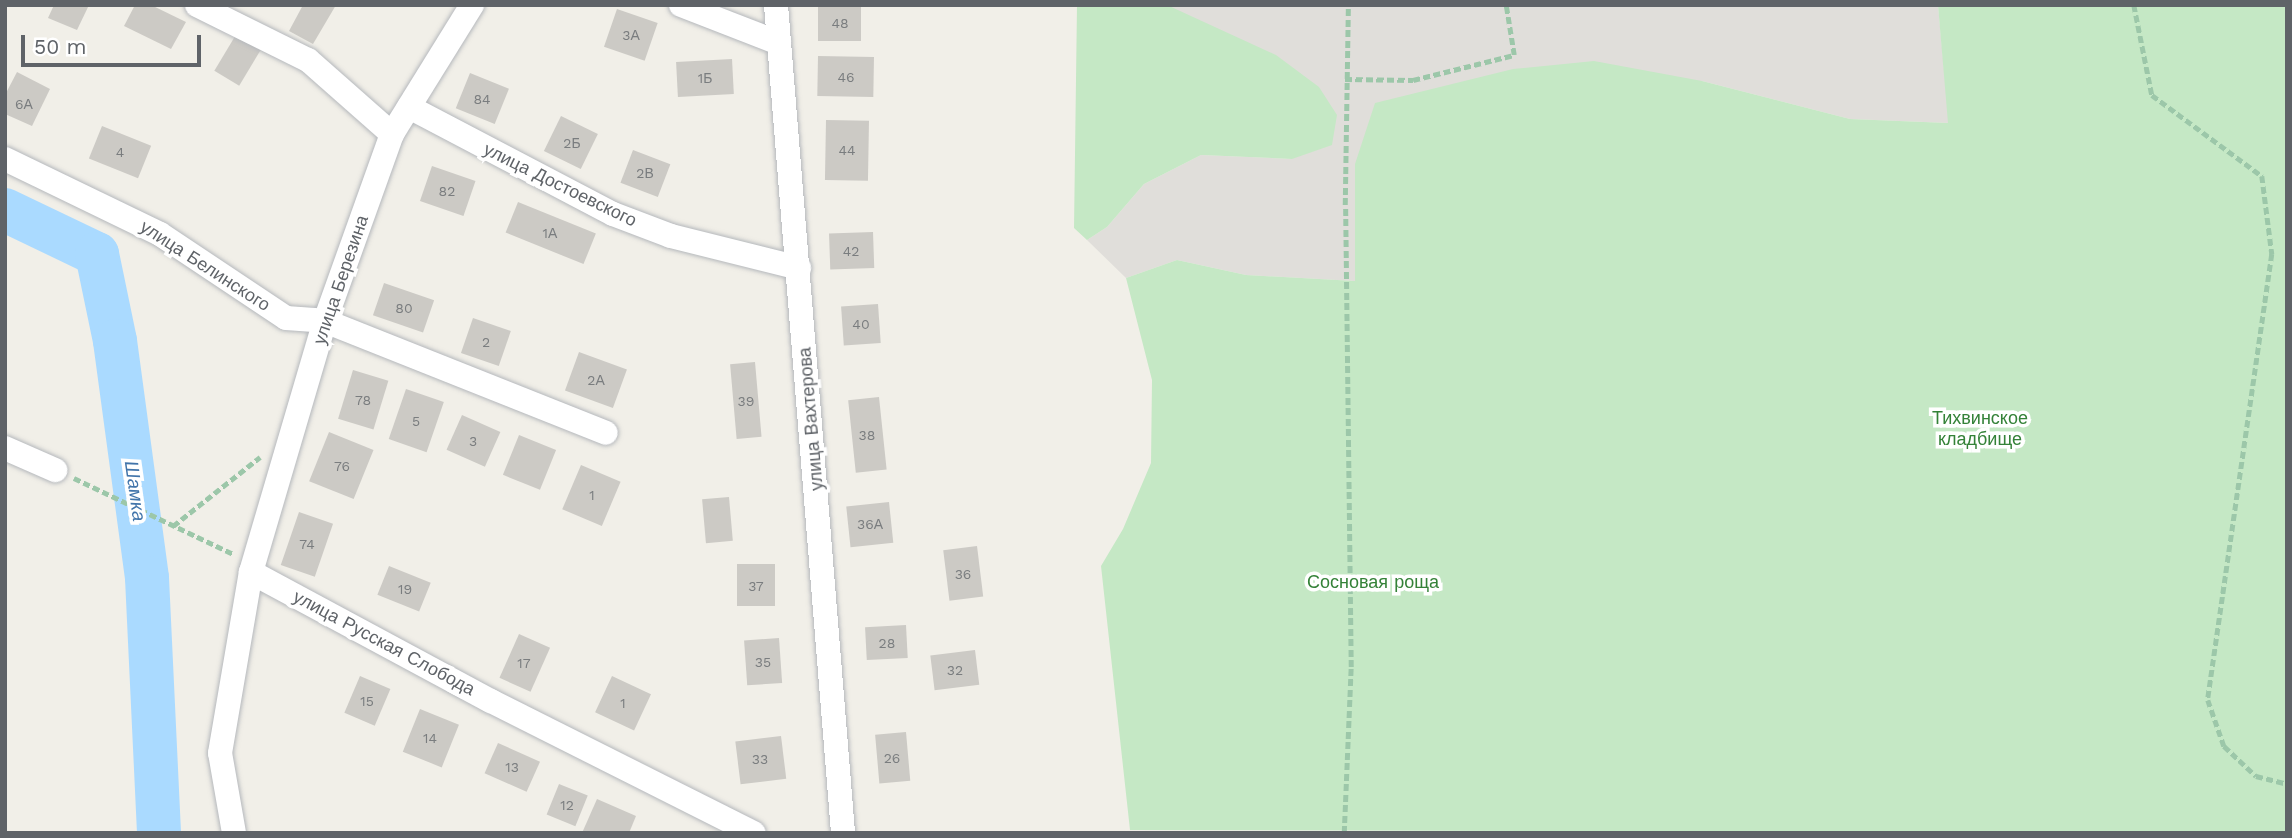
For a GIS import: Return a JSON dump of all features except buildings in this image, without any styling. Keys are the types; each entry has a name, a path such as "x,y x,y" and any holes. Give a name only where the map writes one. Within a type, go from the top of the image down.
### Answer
{"street":[{"path":"197,5 308,60 392,134"},
{"name":"улица Березина","path":"251,572 325,321 392,134 471,5"},
{"path":"681,5 779,43"},
{"name":"улица Вахтерова","path":"776,5 844,833"},
{"name":"улица Достоевского","path":"409,107 613,214 671,236 799,268"},
{"name":"улица Белинского","path":"5,159 160,234 286,318 325,321 606,433"},
{"path":"5,448 55,470"},
{"path":"234,833 220,753 251,572"},
{"name":"улица Русская Слобода","path":"251,572 491,701 754,833"}],"path":[{"path":"1344,833 1351,667 1345,79 1348,5"},
{"path":"1345,79 1413,80 1514,55 1506,5"},
{"path":"2134,5 2152,95 2262,176 2272,254 2208,700 2224,746 2256,776 2287,784"},
{"path":"173,526 292,432"},
{"path":"88,484 238,557 251,572"}],"shaded area":[{"path":"1167,5 1938,5 1949,123 1850,119 1702,81 1355,164 1355,281 1246,275 1177,260 1126,278 1087,240 1107,227 1144,184 1201,155 1292,159"}],"green space":[{"path":"1077,5 1167,5 1276,55 1319,87 1337,115 1332,145 1292,159 1201,155 1144,184 1107,227 1087,240 1074,228"},
{"name":"Тихвинское кладбище","path":"1938,5 2287,5 2287,833 1130,830 1101,566 1123,529 1151,463 1152,380 1126,278 1177,260 1246,275 1355,281 1355,164 1375,103 1513,69 1594,61 1702,81 1850,119 1948,123"}],"waterway":[{"name":"Шамка","path":"5,210 97,254 115,341 147,578 159,833"}],"park label":[{"name":"Сосновая роща","path":"1373,582"}]}
